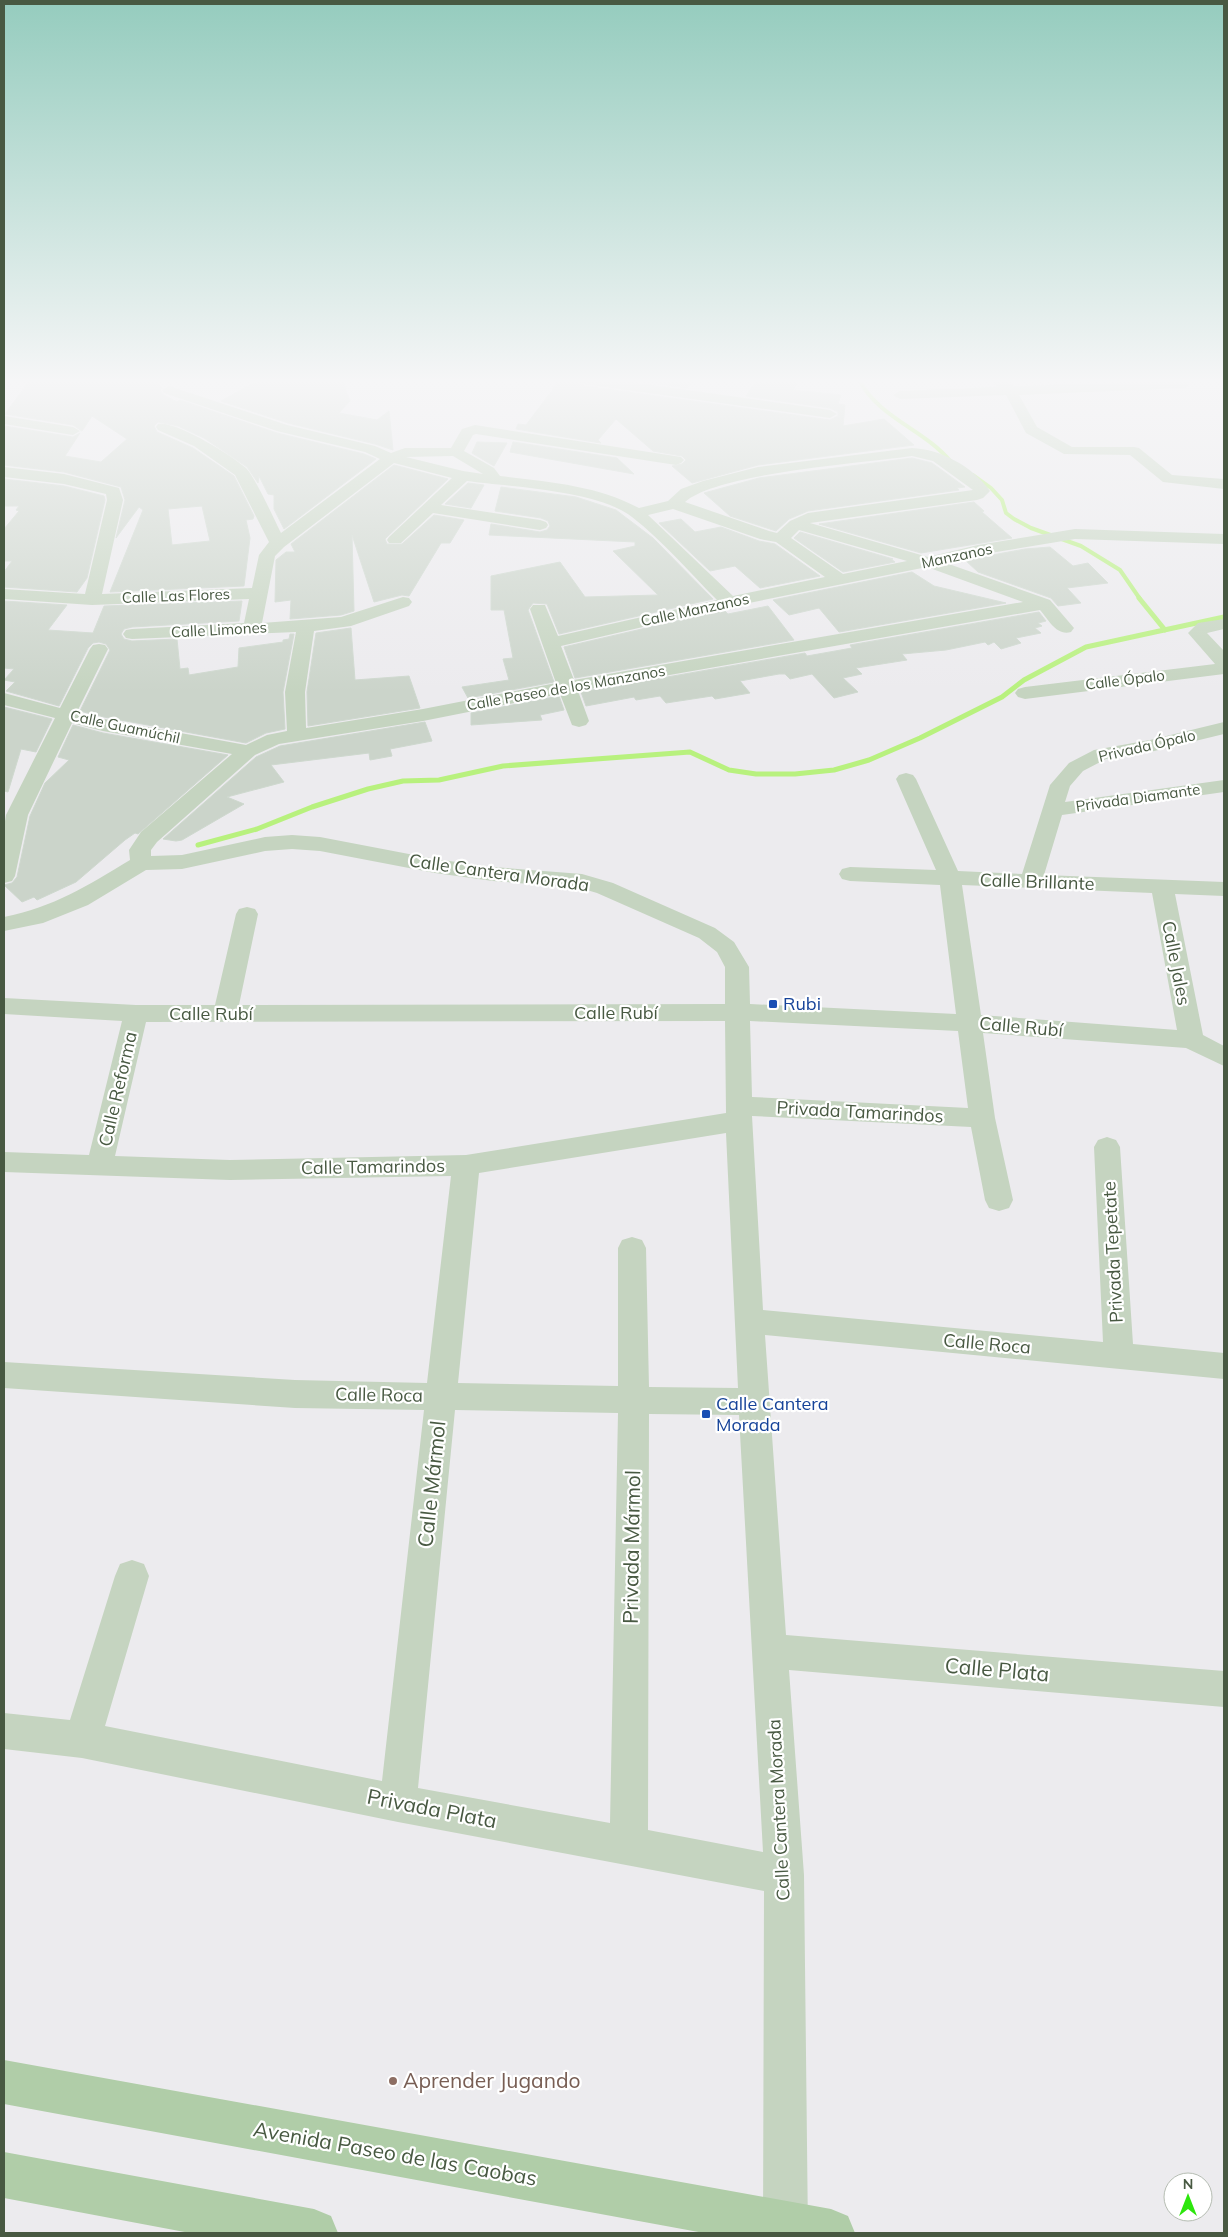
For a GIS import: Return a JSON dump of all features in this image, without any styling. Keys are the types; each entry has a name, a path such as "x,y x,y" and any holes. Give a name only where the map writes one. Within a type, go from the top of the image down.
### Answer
{"main road":[{"name":"Avenida Paseo de las Caobas","path":"4,2082 786,2229 831,2233"},
{"path":"4,2175 314,2233"}],"street":[{"path":"86,484 113,491 115,500 92,600"},
{"path":"247,484 278,543"},
{"path":"252,629 267,556 278,543 356,484"},
{"path":"395,540 454,484"},
{"path":"524,484 594,494 613,500 637,513 729,602"},
{"path":"637,513 674,504 687,492 707,484"},
{"path":"781,538 796,524 808,518 977,494 982,491 976,484"},
{"path":"1221,484 1224,500"},
{"path":"674,504 766,536 781,538 840,580"},
{"path":"429,508 540,525"},
{"path":"796,524 928,562 1044,604 1065,628"},
{"name":"Manzanos","path":"840,580 978,550 1075,534 1224,539"},
{"name":"Calle Manzanos","path":"550,643 729,602 840,580"},
{"name":"Calle Las Flores","path":"4,594 92,600 259,593"},
{"name":"Calle Limones","path":"132,634 306,626 345,622 403,602"},
{"name":"Calle Paseo de los Manzanos","path":"141,863 140,850 149,837 248,751 274,739 423,715 566,687 1044,604"},
{"path":"539,609 579,721"},
{"path":"1224,624 1204,627 1197,633 1224,662"},
{"path":"296,735 295,692 306,626"},
{"path":"4,876 10,816 99,649"},
{"name":"Calle Ópalo","path":"1026,693 1224,668"},
{"name":"Calle Guamúchil","path":"4,699 103,725 248,751"},
{"name":"Privada Ópalo","path":"1031,881 1060,785 1076,767 1101,754 1150,746 1224,728"},
{"path":"906,779 950,878 982,1118 999,1200"},
{"name":"Privada Diamante","path":"1052,810 1224,786"},
{"name":"Calle Cantera Morada","path":"141,863 182,862 265,844 292,842 320,844 435,866 493,874 582,881 605,888 699,929 726,947 737,967 739,1113 754,1402 784,1874 786,2229"},
{"path":"4,924 35,918 80,900 141,863"},
{"name":"Calle Brillante","path":"850,874 1224,889"},
{"name":"Calle Jales","path":"1162,886 1191,1040"},
{"path":"225,1014 247,914"},
{"name":"Calle Rubí","path":"4,1006 136,1013 225,1014 739,1012 969,1023 1191,1040 1224,1057"},
{"name":"Calle Reforma","path":"100,1164 136,1013"},
{"name":"Privada Tamarindos","path":"739,1113 982,1118"},
{"name":"Calle Tamarindos","path":"4,1162 230,1170 466,1165 739,1113"},
{"name":"Privada Tepetate","path":"1107,1147 1119,1356"},
{"name":"Calle Mármol","path":"398,1804 466,1165"},
{"name":"Privada Mármol","path":"628,1846 634,1400 632,1248"},
{"name":"Calle Roca","path":"750,1321 1224,1366"},
{"name":"Calle Roca","path":"4,1375 295,1394 754,1402"},
{"path":"82,1740 132,1576"},
{"name":"Calle Plata","path":"770,1651 1224,1689"},
{"name":"Privada Plata","path":"4,1731 82,1740 398,1804 784,1874"}],"building":[{"path":"4,484 50,484 104,496 105,500 87,578 77,592 4,587 4,572 12,561 4,561 4,529 19,511 16,510 19,506 4,506"},
{"path":"111,484 238,484 254,516 253,519 246,520 250,538 244,586 110,592 143,510 139,507 116,538 125,500 121,487","holes":["202,506 210,541 172,545 168,509"]},
{"path":"263,484 343,484 284,529 274,509 274,495 268,494"},
{"path":"369,484 442,484 385,539 387,544 402,544 434,515 464,520 450,543 441,543 409,596 402,595 374,602 352,535 354,611 341,615 290,619 291,600 275,602 276,560 286,552 295,552 291,544"},
{"path":"466,484 484,485 471,508 445,504"},
{"path":"736,484 961,484 965,487 957,488 959,490 808,511 789,519 776,531 730,516 704,493"},
{"path":"501,487 576,497 616,510 653,538 713,599 559,634 547,604 533,603 528,610 554,682 468,698 462,687 509,680 503,659 513,658 504,610 491,610 491,576 560,562 585,597 658,595 613,551 635,546 635,542 489,535 491,524 540,532 547,530 550,526 548,521 541,518 495,511"},
{"path":"974,502 984,511 982,512 1012,538 921,553 819,524"},
{"path":"681,519 695,532 721,527 759,541 775,544 820,576 760,588 735,566 710,571 659,523"},
{"path":"800,532 893,559 891,559 895,562 843,572 794,538"},
{"path":"1050,547 1073,566 1088,563 1108,583 1067,588 1081,603 1058,606 1051,598 978,572 965,560 1025,549"},
{"path":"912,572 934,586 1006,603 839,632 819,608 789,615 773,600"},
{"path":"4,601 67,605 48,630 93,633 104,606 242,601 239,621 132,627 124,629 121,634 124,639 132,641 177,639 180,669 188,668 189,675 238,667 239,648 283,642 283,640 289,639 290,634 294,634 283,692 285,729 266,733 246,743 80,711 110,650 106,644 99,642 93,643 88,648 59,706 6,691 15,682 4,680 14,669 4,668"},
{"path":"768,606 794,640 575,678 564,647 724,610 728,614"},
{"path":"1039,612 1046,621 1038,623 1042,626 1035,628 1041,633 1016,638 1021,643 1001,649 994,642 988,645 985,642 946,650 902,654 907,660 856,668 862,674 843,678 858,692 834,698 812,674 790,679 785,674 779,674 740,681 750,693 715,699 712,696 666,703 660,696 636,700 634,697 586,706 581,692 805,653 807,656 852,648 850,645"},
{"path":"351,628 355,680 409,676 420,708 308,726 307,692 316,633"},
{"path":"559,696 564,710 540,715 542,720 471,725 471,713"},
{"path":"4,707 52,719 36,752 21,749 8,792 4,791"},
{"path":"425,722 432,741 390,749 392,756 370,760 369,753 271,765 284,782 227,797 244,804 182,840 163,839 256,757 280,746"},
{"path":"73,725 103,733 228,755 138,834 135,833 125,840 76,882 37,900 34,897 22,902 4,885 12,883 17,877 30,816 45,783 69,760 58,757"}],"waterway":[{"path":"986,484 1002,500 1006,513 1014,519 1031,528 1081,546 1120,570 1140,599"},
{"path":"1139,598 1165,630"},
{"path":"1165,630 1224,617"},
{"path":"198,845 257,829 312,807 368,789 403,781 439,780 503,766 690,752 729,770 756,774 795,774 834,770 869,760 920,738 1002,697 1024,680 1086,647 1165,630"}],"place":[{"name":"Rubi","path":"773,1004"},
{"name":"Calle Cantera Morada","path":"706,1414"},
{"name":"Aprender Jugando","path":"393,2081"}]}
